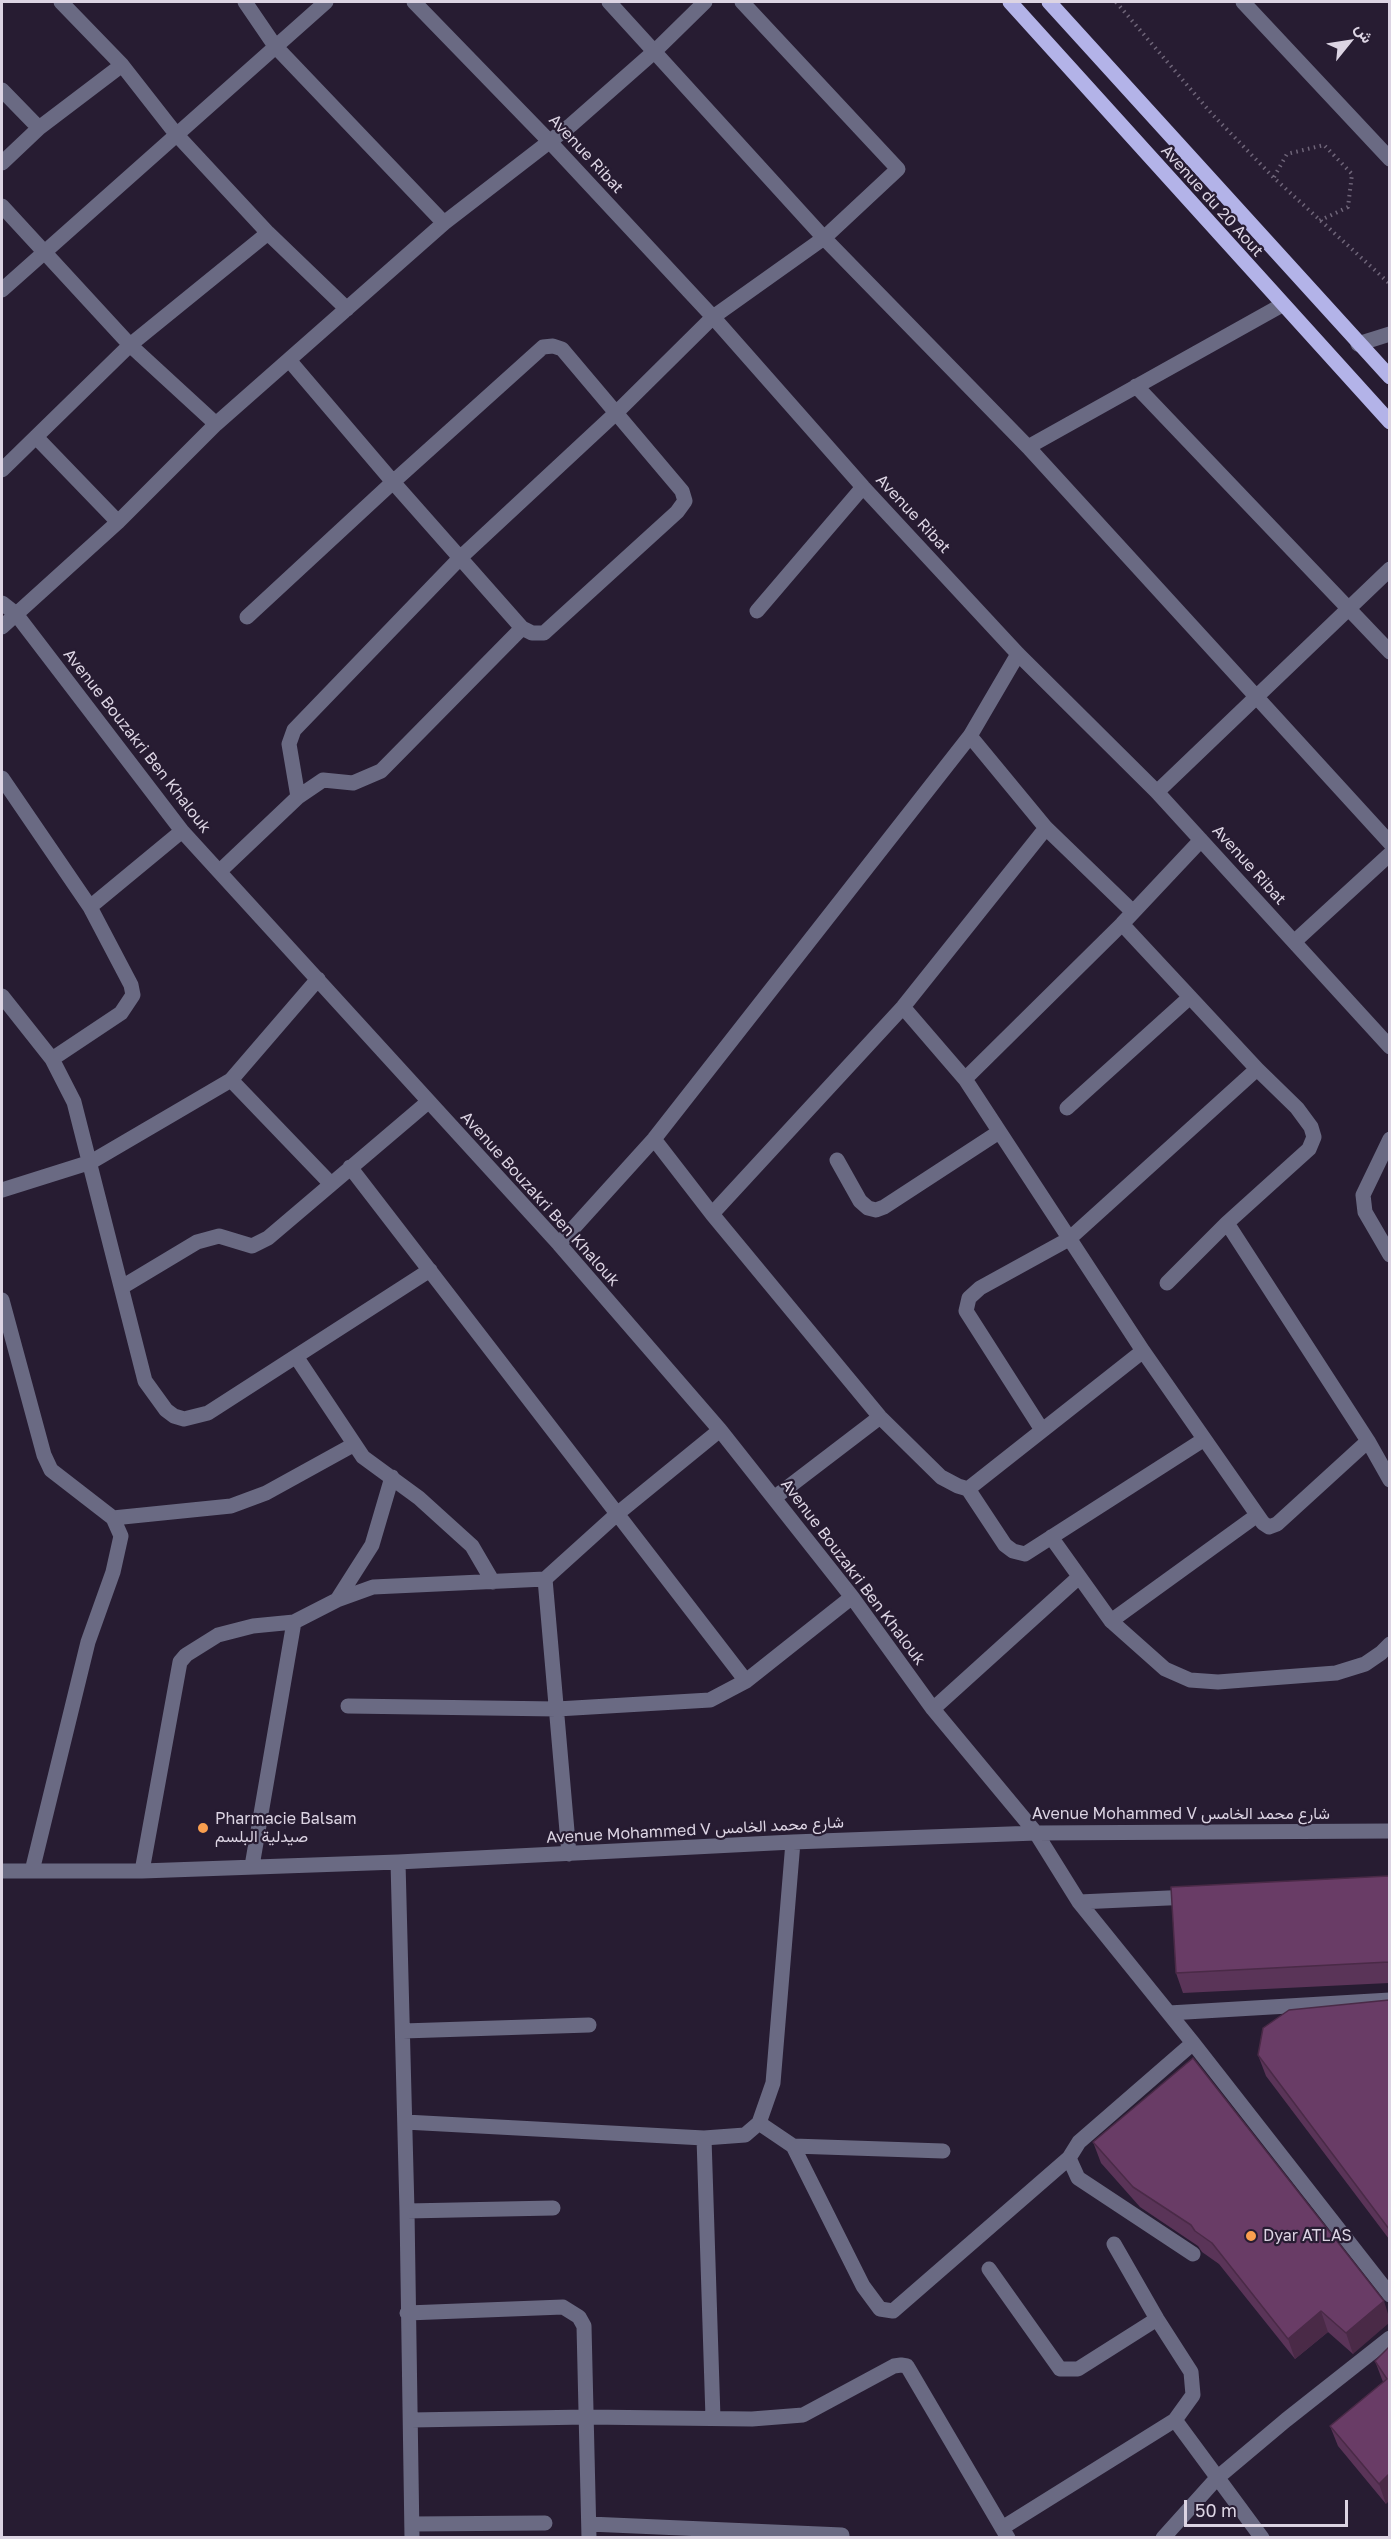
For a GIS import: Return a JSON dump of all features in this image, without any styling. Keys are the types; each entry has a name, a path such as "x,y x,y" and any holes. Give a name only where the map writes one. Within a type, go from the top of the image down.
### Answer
{"main road":[{"name":"Avenue du 20 Aout","path":"1010,2 1389,422"},
{"name":"Avenue du 20 Aout","path":"1050,2 1389,377"}],"street":[{"path":"61,2 122,65 176,134 268,233 347,309"},
{"path":"245,2 275,46 444,223"},
{"path":"2,290 42,252 326,2"},
{"name":"Avenue Ribat","path":"414,2 550,142 713,317 863,487 1018,654 1157,792 1389,1047"},
{"path":"609,2 824,237 1028,447 1389,843"},
{"path":"2,627 118,522 216,424 444,223 550,142 655,51 705,2"},
{"path":"298,797 289,744 294,730 461,557 617,412 713,317 824,237 898,169 742,2"},
{"path":"1243,2 1389,159"},
{"path":"2,163 39,128 122,65"},
{"path":"2,90 39,128"},
{"path":"2,206 130,345 216,424"},
{"path":"2,470 130,345 268,233"},
{"path":"1028,447 1282,305"},
{"path":"1358,344 1389,334"},
{"path":"248,616 393,482 543,347 553,346 562,349 682,490 685,501 677,512 544,633 532,633 522,628 393,482 289,360"},
{"path":"1136,386 1389,652"},
{"path":"36,438 118,522"},
{"path":"757,611 863,487"},
{"path":"1157,792 1389,569"},
{"name":"Avenue Bouzakri Ben Khalouk","path":"2,603 16,614 182,831 559,1244 720,1430 852,1597 933,1709 1036,1833 1079,1902 1193,2043 1389,2295"},
{"path":"220,871 298,797 323,780 352,783 381,771 522,628"},
{"path":"559,1244 654,1139 970,736 1018,654"},
{"path":"970,736 1046,828 1133,912"},
{"path":"2,778 90,907 131,985 133,995 121,1013 52,1059"},
{"path":"712,1214 903,1007 1046,828"},
{"path":"90,907 182,831"},
{"path":"964,1079 1122,924 1201,840"},
{"path":"1294,942 1389,854"},
{"path":"1122,924 1296,1108 1311,1127 1314,1137 1309,1149 1227,1223 1167,1283"},
{"path":"2,1190 91,1162 231,1080 318,979"},
{"path":"2,996 52,1059 74,1102 146,1381 166,1410 174,1416 184,1419 208,1413 297,1358 430,1270"},
{"path":"1067,1108 1190,997"},
{"path":"903,1007 964,1079 1143,1351 1256,1516 1269,1527 1277,1524 1368,1441"},
{"path":"1042,1430 966,1311 969,1298 980,1288 1069,1239 1257,1069"},
{"path":"231,1080 331,1184"},
{"path":"122,1287 197,1242 219,1236 252,1246 268,1238 428,1102"},
{"path":"837,1160 860,1201 868,1208 876,1210 999,1132"},
{"path":"654,1139 712,1214 880,1417 941,1477 968,1489 1005,1545 1013,1551 1025,1554 1203,1440"},
{"path":"1389,1139 1363,1195 1365,1212 1389,1255"},
{"path":"350,1167 746,1681"},
{"path":"1227,1223 1368,1441 1389,1480"},
{"path":"2,1300 44,1455 51,1470 113,1518 121,1536 115,1563 88,1642 32,1871"},
{"path":"968,1489 1143,1351"},
{"path":"297,1358 363,1457 392,1477 472,1546 493,1582"},
{"path":"774,1498 880,1417"},
{"path":"142,1871 182,1658 218,1635 232,1630 294,1622 337,1599 372,1587 546,1579 617,1515 720,1430"},
{"path":"113,1518 231,1506 266,1493 353,1445"},
{"path":"337,1599 372,1545 392,1477"},
{"path":"1111,1621 1256,1516"},
{"path":"1051,1537 1111,1621 1165,1670 1190,1680 1218,1682 1336,1673 1365,1664 1389,1644"},
{"path":"933,1709 1078,1577"},
{"path":"546,1579 569,1854"},
{"path":"348,1706 557,1709 710,1700 746,1681 852,1597"},
{"path":"252,1866 294,1622"},
{"name":"Avenue Mohammed V شارع محمد الخامس","path":"2,1871 142,1871 398,1862 793,1842 1036,1833 1389,1831"},
{"path":"405,2122 704,2138 745,2135 759,2124 773,2083 793,1842"},
{"path":"398,1862 412,2530 545,2523"},
{"path":"1079,1902 1210,1896"},
{"path":"1169,2013 1389,2000"},
{"path":"403,2031 589,2025"},
{"path":"759,2124 793,2146 863,2286 880,2309 893,2311 1069,2158 1079,2142 1193,2043"},
{"path":"704,2138 712,2418"},
{"path":"793,2146 943,2151"},
{"path":"1069,2158 1078,2178 1193,2254"},
{"path":"407,2211 553,2208"},
{"path":"411,2420 587,2417 752,2419 803,2415 894,2366 907,2366 1005,2533 1174,2420 1193,2395 1193,2382 1188,2366 1157,2319 1114,2244"},
{"path":"989,2269 1060,2369 1078,2369 1157,2319"},
{"path":"408,2313 562,2307 579,2317 584,2326 589,2531 842,2535"},
{"path":"1163,2538 1217,2478 1389,2338"},
{"path":"1174,2420 1262,2538"}],"path":[{"path":"1116,2 1196,96 1274,178 1389,284"},
{"path":"1274,178 1287,154 1324,145 1352,174 1348,207 1319,221"}],"building":[{"path":"1389,1876 1389,1962 1176,1973 1171,1887"},
{"name":"Dyar ATLAS","path":"1389,2000 1389,2229 1258,2055 1263,2028 1289,2010"},
{"name":"Dyar ATLAS","path":"1193,2058 1384,2301 1346,2333 1321,2311 1288,2339 1212,2243 1195,2231 1191,2225 1133,2187 1093,2142"},
{"path":"1389,2347 1389,2474 1379,2484 1330,2426 1387,2379 1375,2361"}],"place":[{"name":"Pharmacie Balsam صيدلية البلسم","path":"203,1828"},
{"name":"Dyar ATLAS","path":"1251,2236"}]}
